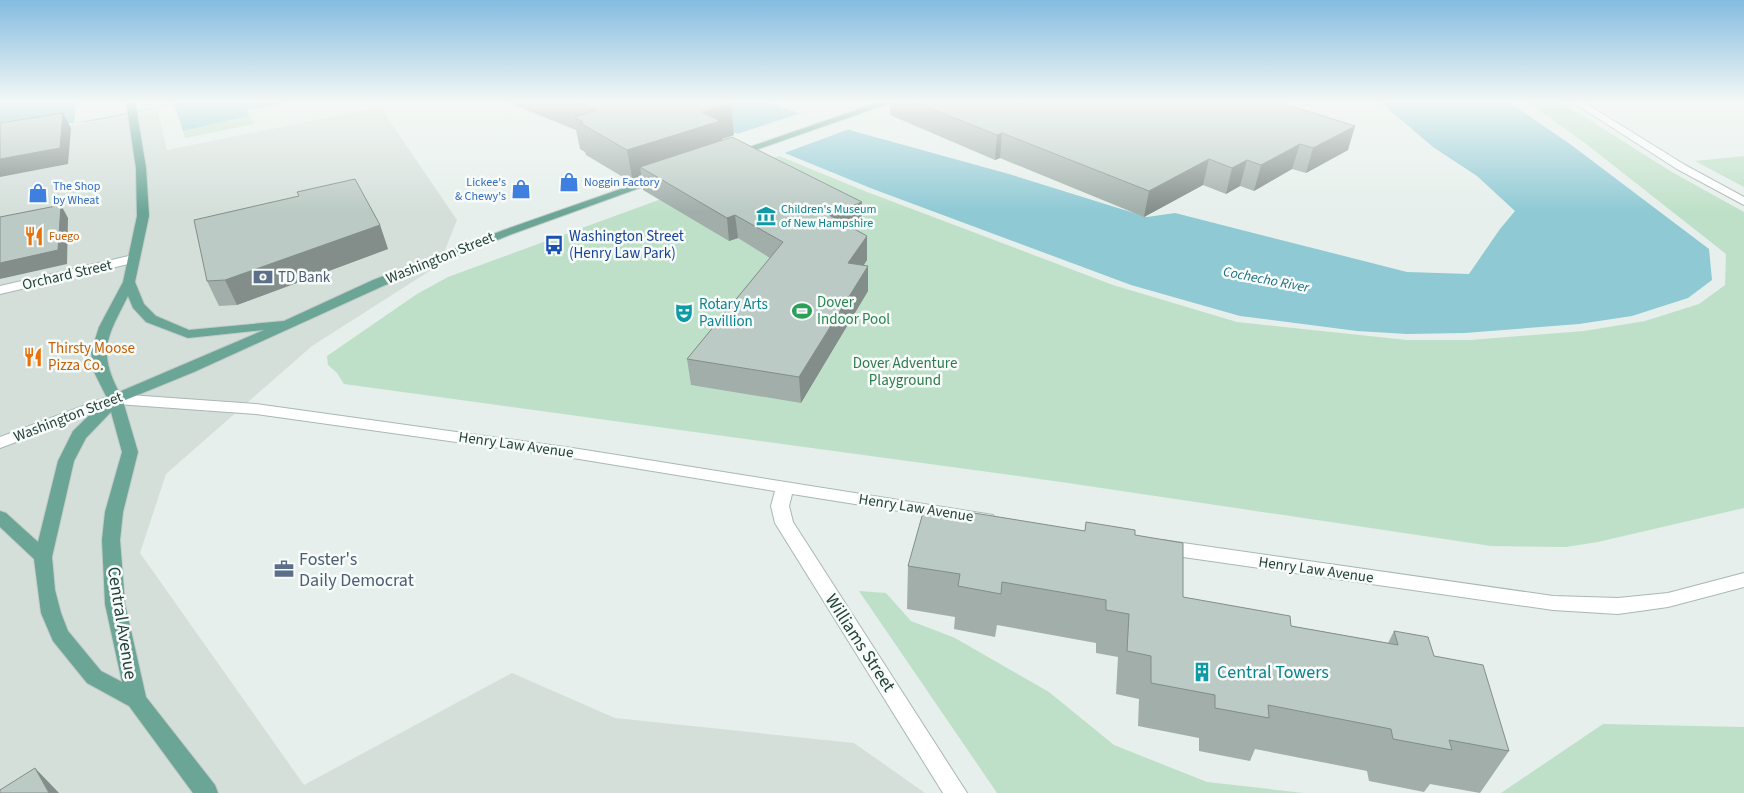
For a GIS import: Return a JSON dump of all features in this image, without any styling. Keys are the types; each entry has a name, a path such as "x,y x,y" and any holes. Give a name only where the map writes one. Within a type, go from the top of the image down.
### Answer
{"main road":[{"name":"Central Avenue","path":"136,138 141,168 143,216 129,282 106,327 98,352 101,372 116,399 130,452 114,512 110,540 115,604 136,700"},
{"path":"722,158 782,138"},
{"name":"Washington Street","path":"116,399 189,370 439,258 677,174"},
{"path":"129,282 138,305 151,319 188,334 292,323"},
{"name":"Central Avenue","path":"116,399 79,435 66,462 43,557 46,590 51,613 60,635 94,677 136,700 207,793"},
{"path":"0,517 43,557"}],"street":[{"path":"1635,138 1681,167 1744,202"},
{"name":"Orchard Street","path":"0,290 133,259"},
{"name":"Washington Street","path":"0,443 116,399"},
{"name":"Henry Law Avenue","path":"116,399 256,409 579,454 1000,522"},
{"name":"Williams Street","path":"785,487 780,506 784,522 956,793"},
{"name":"Henry Law Avenue","path":"1141,544 1553,603 1618,606 1668,600 1744,580"}],"shaded area":[{"path":"0,138 164,138 167,150 226,138 401,138 457,220 439,265 312,346 166,474 140,553 304,785 512,673 615,718 854,743 925,793 0,793"}],"green space":[{"name":"Dover Adventure Playground","path":"1578,138 1618,138 1672,172 1744,212 1744,508 1598,542 1566,547 1491,546 1061,482 344,384 337,373 328,365 327,356 417,294 448,277 779,156 867,192 1113,285 1237,322 1407,340 1470,340 1584,331 1645,321 1699,304 1725,285 1726,254"},
{"path":"1744,156 1744,187 1695,161"},
{"path":"859,591 886,593 911,621 955,638 1049,692 1114,745 1207,782 1304,793 997,793"},
{"path":"1603,724 1744,727 1744,793 1501,793"}],"water":[{"name":"Cochecho River","path":"748,138 878,138 1009,174 1147,217 1175,213 1407,272 1469,274 1515,211 1477,176 1422,138 1561,138 1709,249 1712,280 1688,298 1632,316 1579,324 1465,333 1407,334 1357,331 1240,316 1131,285 873,189"}],"pier":[{"path":"741,138 825,138 779,155"}],"building":[{"path":"0,138 61,138 60,148 0,159"},
{"path":"606,138 665,138 627,150"},
{"path":"729,138 734,138 862,202 829,215 867,236 848,263 868,266 799,377 687,359 783,242 735,215 727,218 640,167"},
{"path":"1015,138 1332,138 1313,148 1300,144 1261,165 1247,160 1232,168 1209,159 1149,191"},
{"path":"355,179 380,225 225,280 207,281 194,220 299,196 297,192"},
{"path":"61,205 58,250 0,263 0,217"},
{"path":"924,509 967,516 968,512 1085,531 1086,522 1135,530 1135,535 1183,543 1183,597 1290,616 1291,626 1398,645 1394,631 1428,637 1434,656 1483,665 1509,751 1449,740 1452,750 1393,739 1391,729 1268,705 1269,718 1215,708 1215,695 1151,683 1151,656 1127,651 1129,614 1106,610 1106,600 1002,582 1001,594 958,586 960,574 908,566"},
{"path":"35,768 49,793 0,793 0,790"}],"place":[{"name":"Noggin Factory","path":"569,182"},
{"name":"Lickee's & Chewy's","path":"521,189"},
{"name":"The Shop by Wheat","path":"38,193"},
{"name":"Children's Museum of New Hampshire","path":"766,216"},
{"name":"Fuego","path":"34,236"},
{"name":"Washington Street (Henry Law Park)","path":"554,245"},
{"name":"TD Bank","path":"263,277"},
{"name":"Dover Indoor Pool","path":"802,311"},
{"name":"Rotary Arts Pavillion","path":"684,313"},
{"name":"Thirsty Moose Pizza Co.","path":"33,357"},
{"name":"Foster's Daily Democrat","path":"284,569"},
{"name":"Central Towers","path":"1202,672"}]}
